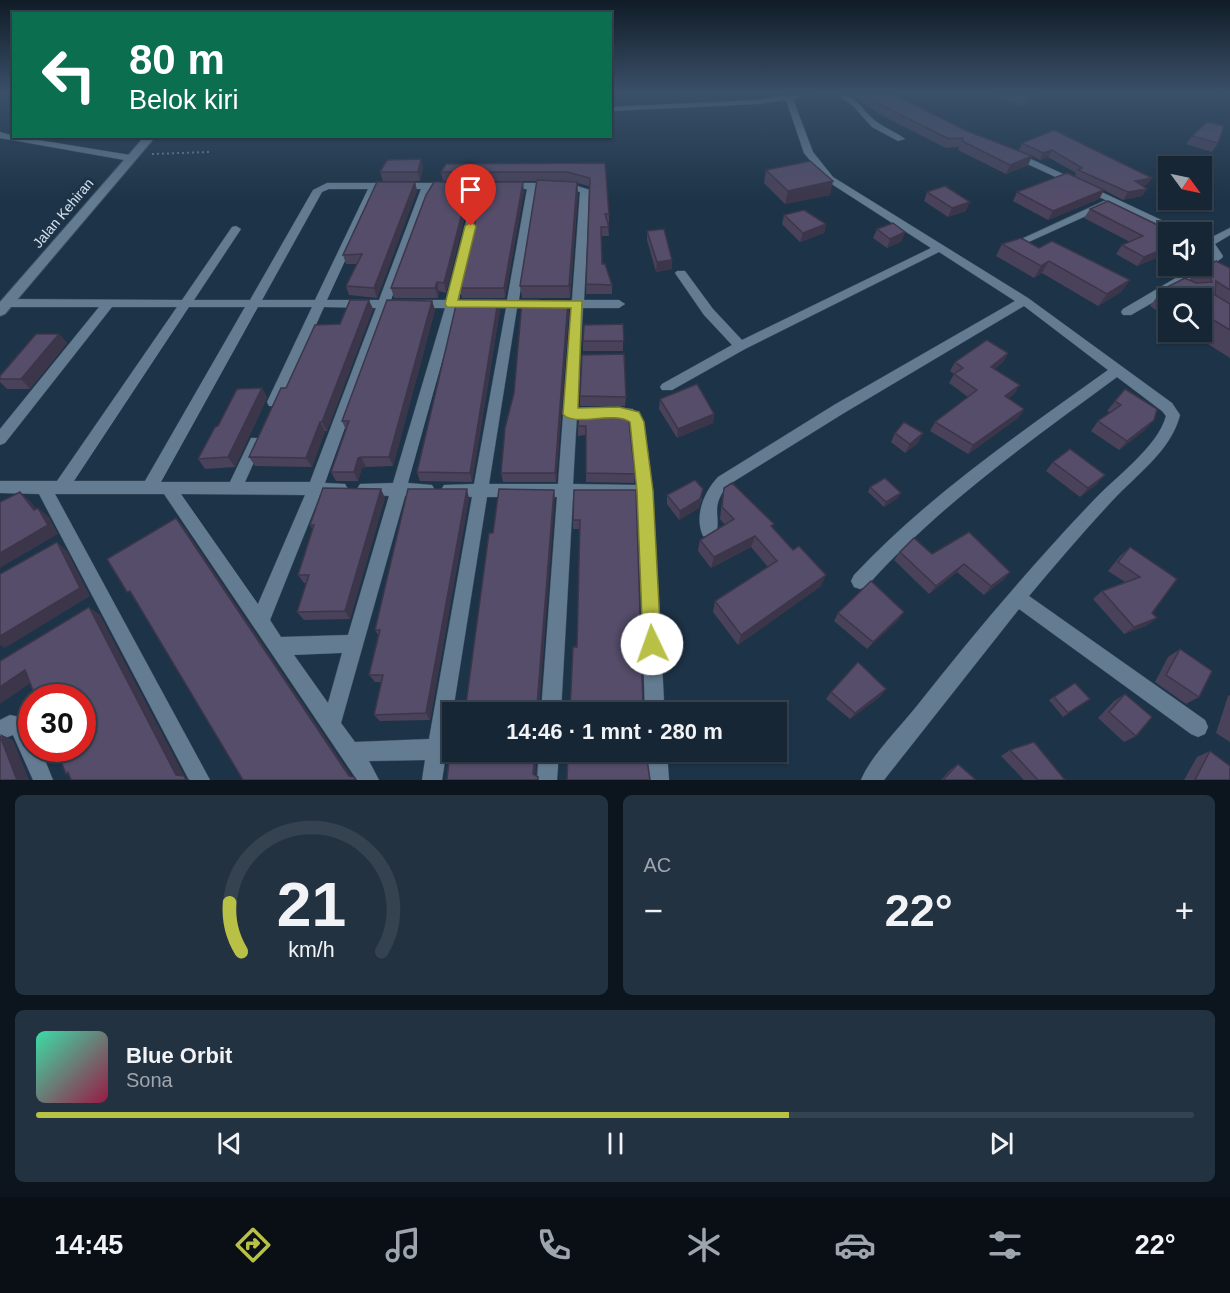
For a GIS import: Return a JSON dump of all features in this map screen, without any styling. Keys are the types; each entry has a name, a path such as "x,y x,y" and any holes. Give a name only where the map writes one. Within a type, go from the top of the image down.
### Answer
{"street":[{"path":"800,128 809,153 830,179 1024,301 1167,407 1173,415 1169,431 1105,497 1018,598 871,780"},
{"path":"882,128 901,139"},
{"path":"17,138 130,158"},
{"name":"Jalan Kehiran","path":"3,307 148,138"},
{"path":"1004,150 1160,222"},
{"path":"149,488 318,190 327,186 568,186 585,190 577,304 579,358 570,414 552,702"},
{"path":"269,412 374,186"},
{"path":"260,622 315,489 427,186"},
{"path":"331,725 452,304 480,186"},
{"path":"432,780 483,490 532,186"},
{"path":"1004,249 1111,200"},
{"path":"46,488 186,304 236,229"},
{"path":"1212,239 1230,231"},
{"path":"1212,247 1218,256 1212,260"},
{"path":"667,387 741,346 939,248"},
{"path":"681,273 708,314 741,346"},
{"path":"1126,312 1188,276"},
{"path":"709,531 707,506 712,492 723,481 839,409 1024,301"},
{"path":"3,307 109,303 619,304"},
{"path":"0,439 109,303"},
{"path":"860,581 889,546 921,517 1117,370"},
{"path":"570,414 619,412 634,416 637,422 645,491 655,702"},
{"path":"234,489 259,434"},
{"path":"46,488 65,541 104,600 200,780"},
{"path":"4,494 46,488 645,491"},
{"path":"169,489 369,780"},
{"path":"1018,598 1198,727"},
{"path":"85,612 104,600"},
{"path":"277,646 354,645"},
{"path":"0,730 10,725 18,725 43,780"},
{"path":"350,752 438,749"},
{"path":"547,780 548,762"},
{"path":"658,762 659,780"}],"path":[{"path":"130,158 165,152 209,152"}],"building":[{"path":"928,128 962,128 1032,156 1010,165 962,141 963,138 949,139"},
{"path":"1200,128 1223,128 1218,143 1192,136"},
{"path":"1054,130 1152,178 1135,181 1147,189 1128,192 1078,170 1082,168 1052,150 1043,153 1022,143"},
{"path":"421,159 418,172 380,172 387,160"},
{"path":"810,161 833,181 788,191 766,170"},
{"path":"605,163 609,214 605,214 609,227 601,227 602,264 605,264 612,285 586,284 590,178 567,172 441,172 446,164"},
{"path":"1067,173 1104,190 1053,211 1017,192"},
{"path":"537,180 577,182 569,286 520,286"},
{"path":"377,182 415,182 374,288 346,286 362,254 343,255"},
{"path":"434,182 470,182 444,283 437,282 435,288 391,288 426,195"},
{"path":"484,182 523,182 504,288 460,288"},
{"path":"945,186 970,202 952,208 927,192"},
{"path":"1108,201 1158,225 1158,251 1144,257 1122,245 1143,236 1090,209"},
{"path":"804,210 826,224 803,233 784,215"},
{"path":"893,223 905,232 890,239 877,229"},
{"path":"664,229 672,260 657,262 647,231"},
{"path":"1021,238 1039,248 1052,241 1130,280 1107,294 1049,261 1041,266 1002,244"},
{"path":"1216,261 1230,268 1230,290 1216,281 1215,295 1230,304 1230,330 1212,319 1212,288 1165,288 1185,278 1196,283 1212,282 1210,276 1212,276 1212,263"},
{"path":"350,300 369,300 306,458 249,457 281,388 286,388 315,325 340,324"},
{"path":"387,300 432,301 389,457 361,457 358,458 354,472 331,472 349,421 342,421"},
{"path":"457,301 498,301 470,473 417,472"},
{"path":"522,301 568,301 555,473 501,473 505,428 514,393"},
{"path":"623,324 624,341 583,341 584,325"},
{"path":"36,334 59,334 21,379 0,379 0,376"},
{"path":"987,340 1008,353 991,367 1020,385 1005,396 1024,409 973,445 935,422 977,390 954,374 963,368 955,362"},
{"path":"624,354 626,397 580,396 582,355"},
{"path":"697,384 714,414 678,429 660,399"},
{"path":"262,388 228,457 198,459 237,389"},
{"path":"1125,389 1157,409 1154,420 1127,441 1098,421 1121,405 1115,401"},
{"path":"619,410 628,414 635,474 586,473 586,426 578,426 579,412"},
{"path":"904,422 923,433 910,444 895,433"},
{"path":"1070,449 1105,475 1088,488 1053,462"},
{"path":"885,478 901,493 886,502 870,487"},
{"path":"695,480 703,489 700,499 680,511 667,495"},
{"path":"732,483 774,524 771,526 793,550 799,546 826,575 741,635 715,601 777,561 755,536 714,557 700,540 734,519 722,507 724,488"},
{"path":"323,488 381,489 345,611 297,612 309,575 298,575 314,525 310,525"},
{"path":"408,489 467,489 426,713 374,715 383,675 369,675 380,630 375,630"},
{"path":"499,489 554,490 537,702 466,702 489,533 493,533"},
{"path":"574,490 636,490 643,702 570,702 573,647 577,647 580,520 573,520"},
{"path":"20,492 34,510 38,508 48,525 0,553 0,502"},
{"path":"176,518 349,776 356,780 243,780 130,591 127,592 107,559"},
{"path":"969,532 1010,572 991,586 964,564 936,586 900,552 914,538 932,554"},
{"path":"57,542 80,588 0,636 0,574"},
{"path":"1130,547 1177,579 1152,613 1157,618 1134,627 1102,591 1140,577 1118,562"},
{"path":"871,581 904,612 873,642 838,613"},
{"path":"89,607 176,775 184,776 186,780 71,780 61,762 96,762 96,684 30,684 25,670 0,687 0,661"},
{"path":"1180,649 1212,671 1199,697 1166,675"},
{"path":"858,662 886,689 855,713 831,692"},
{"path":"1075,683 1090,699 1068,713 1054,697"},
{"path":"1125,694 1152,717 1136,736 1109,712"},
{"path":"0,736 17,780 0,780"},
{"path":"1034,742 1065,780 1038,780 1010,750"},
{"path":"1210,751 1230,766 1230,780 1195,780"},
{"path":"449,762 534,762 533,774 538,777 538,780 447,780"},
{"path":"568,762 647,762 650,780 567,780"},
{"path":"958,764 976,780 943,780"}],"route":[{"path":"471,226 452,304 577,304 570,414 628,413 634,416 637,422 645,491 652,644"}]}
